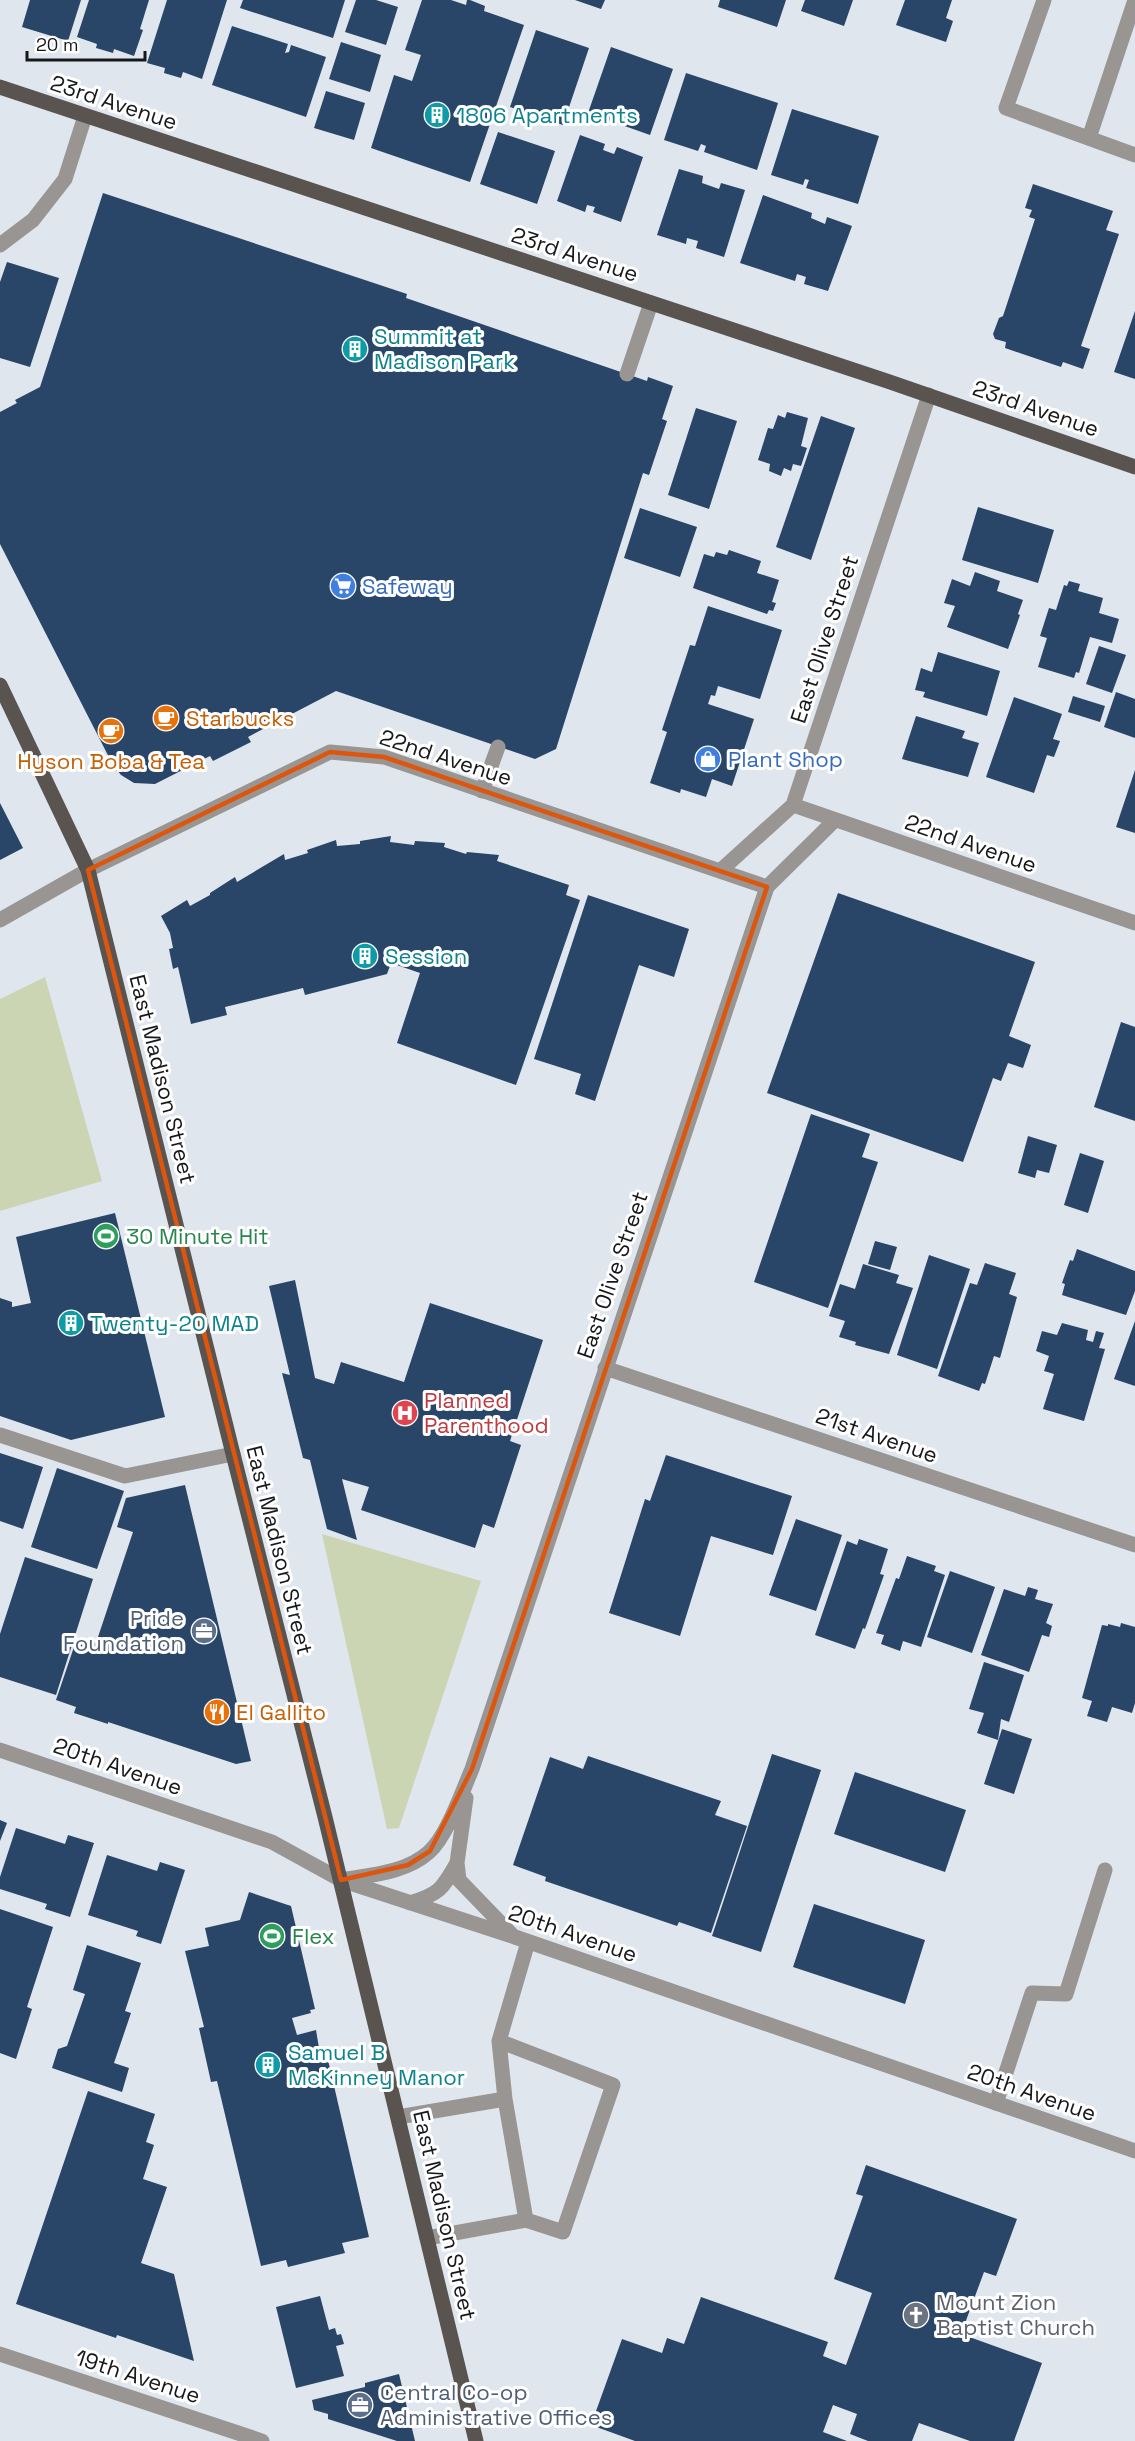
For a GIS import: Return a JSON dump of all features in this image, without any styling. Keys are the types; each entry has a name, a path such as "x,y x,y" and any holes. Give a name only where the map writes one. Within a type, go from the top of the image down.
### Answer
{"main road":[{"name":"23rd Avenue","path":"0,87 929,394 1135,467"},
{"name":"East Madison Street","path":"0,685 88,870 341,1880 476,2441"}],"street":[{"path":"1044,0 1006,108 1135,155"},
{"path":"1089,138 1135,0"},
{"path":"0,245 33,220 65,179 85,116"},
{"path":"627,374 651,303"},
{"name":"East Olive Street","path":"720,871 793,805 929,394"},
{"path":"482,791 498,747"},
{"name":"22nd Avenue","path":"0,920 88,870 330,752 384,757 767,886"},
{"name":"22nd Avenue","path":"793,805 1135,923"},
{"name":"East Olive Street","path":"341,1880 408,1865 430,1851 448,1825 472,1769 767,886 835,820"},
{"name":"21st Avenue","path":"605,1368 1135,1545"},
{"path":"0,1435 125,1476 233,1454"},
{"name":"20th Avenue","path":"0,1750 272,1842 341,1880 1135,2151"},
{"name":"East Olive Street","path":"472,1769 461,1825 457,1863 459,1880 472,1896 522,1940"},
{"name":"East Olive Street","path":"410,1903 433,1896 445,1884 457,1863"},
{"path":"996,2103 1032,1993 1066,1994 1105,1870"},
{"path":"522,1940 499,2041 505,2099 526,2220"},
{"path":"427,2238 526,2220 563,2232 613,2085 499,2041"},
{"path":"398,2117 505,2099"},
{"name":"19th Avenue","path":"0,2354 262,2441"}],"highlighted area":[{"path":"330,752 384,757 767,887 472,1769 430,1851 408,1865 341,1880 88,870"}],"green space":[{"path":"45,977 102,1181 0,1211 0,999"},
{"path":"322,1534 481,1581 399,1828 387,1829"}],"building":[{"path":"30,0 81,0 68,41 22,27"},
{"path":"89,0 149,0 140,29 143,30 134,56 114,49 113,53 96,48 97,44 77,37"},
{"path":"167,0 227,0 202,79 183,72 181,78 164,73 165,68 147,63"},
{"path":"243,0 345,0 333,38 240,8"},
{"path":"356,0 376,0 398,7 386,45 345,32"},
{"name":"1806 Apartments","path":"422,0 451,0 466,5 467,0 470,0 485,6 484,11 524,25 470,182 371,148 394,75 412,81 421,55 405,50"},
{"path":"575,0 605,0 601,9"},
{"path":"720,0 786,0 777,27 718,7"},
{"path":"805,0 853,0 844,26 801,11"},
{"path":"905,0 952,0 946,18 953,21 946,42 896,25"},
{"path":"232,26 288,44 285,53 289,52 291,45 326,57 306,117 212,85"},
{"path":"536,30 589,48 563,125 510,107"},
{"path":"341,42 381,55 370,92 329,79"},
{"path":"611,47 673,69 650,135 588,113"},
{"path":"686,73 778,103 757,170 704,152 706,146 701,144 698,151 664,140"},
{"path":"326,91 365,103 354,140 314,128"},
{"path":"792,109 879,136 858,204 806,188 809,180 805,179 803,185 771,175"},
{"path":"498,132 555,151 537,204 480,184"},
{"path":"580,135 605,144 603,150 614,154 617,147 643,157 621,222 593,212 595,207 587,205 585,212 557,201"},
{"path":"679,169 703,176 702,183 719,189 721,183 745,190 724,257 696,248 698,241 687,238 686,244 657,235"},
{"path":"1033,184 1113,211 1106,230 1119,234 1081,346 1090,349 1083,369 1063,362 1061,367 1005,348 1006,342 995,339 993,334 999,318 1003,316 1035,219 1029,217 1032,210 1025,208"},
{"path":"103,193 407,294 406,298 647,381 648,377 673,386 662,419 667,421 649,475 643,473 556,749 535,759 336,691 248,737 251,742 213,761 210,756 155,784 134,783 116,771 0,544 0,412 17,403 15,400 40,387"},
{"path":"763,195 812,213 811,218 825,224 827,217 852,226 828,291 804,284 806,277 797,274 795,281 740,263"},
{"path":"7,262 59,278 30,367 0,358 0,282"},
{"path":"1135,311 1135,379 1114,372"},
{"path":"696,408 737,421 709,509 668,495"},
{"path":"787,412 808,418 801,446 807,448 801,466 793,464 791,471 784,468 781,476 769,471 770,464 758,460 768,428 773,429 778,415 785,418"},
{"path":"821,416 855,428 811,560 776,547"},
{"path":"978,507 1054,530 1038,583 962,560"},
{"path":"640,508 697,527 680,577 624,558"},
{"path":"729,550 761,561 757,573 779,580 772,602 776,603 773,611 769,610 767,614 693,588 704,554 714,557 716,552 727,555"},
{"path":"975,572 1000,581 997,591 1023,600 1008,649 947,627 955,606 944,603 952,579 970,586"},
{"path":"1069,581 1080,584 1078,591 1103,598 1099,613 1119,619 1112,643 1090,637 1079,673 1076,672 1074,678 1038,667 1047,638 1040,636 1049,608 1056,610 1064,585 1067,586"},
{"path":"708,606 782,630 760,699 718,686 715,696 711,695 708,704 754,719 732,786 712,779 706,797 681,789 680,793 650,783 667,732 662,730 690,645 695,646"},
{"path":"1099,646 1126,655 1112,693 1086,684"},
{"path":"938,652 1000,671 987,716 923,697 925,692 915,690 921,668 932,672"},
{"path":"1116,692 1135,699 1135,738 1104,727"},
{"path":"1073,696 1105,706 1100,722 1068,712"},
{"path":"1014,697 1062,714 1053,739 1060,741 1054,757 1047,755 1034,793 986,777"},
{"path":"916,716 965,731 962,738 979,743 968,777 902,759"},
{"path":"1135,770 1135,833 1116,827"},
{"path":"0,803 23,848 0,860"},
{"name":"Session","path":"391,836 390,842 414,845 415,841 445,843 444,847 466,854 467,852 499,855 497,861 569,885 566,895 580,900 516,1085 397,1043 420,973 391,963 387,974 305,995 303,988 225,1007 227,1015 191,1024 178,967 173,969 169,949 173,948 170,933 161,916 187,900 190,906 235,877 237,882 284,854 285,860 308,853 307,850 336,840 337,846 360,844 360,841"},
{"path":"838,893 1035,962 1009,1036 1031,1045 1023,1068 1008,1063 1001,1081 993,1078 963,1162 767,1093"},
{"path":"588,895 689,929 674,977 639,965 595,1101 575,1094 581,1074 534,1059"},
{"path":"1121,1022 1135,1027 1135,1121 1094,1107"},
{"path":"811,1114 870,1134 862,1157 878,1162 828,1308 754,1282"},
{"path":"1028,1136 1057,1145 1049,1173 1037,1170 1035,1178 1018,1173"},
{"path":"1080,1153 1104,1161 1088,1213 1064,1205"},
{"name":"Twenty-20 MAD","path":"115,1213 165,1417 71,1440 0,1416 0,1298 12,1302 12,1307 31,1303 16,1237"},
{"path":"875,1241 897,1247 890,1270 868,1264"},
{"path":"1077,1249 1135,1271 1135,1291 1126,1315 1062,1295 1065,1284 1062,1283 1070,1260 1073,1261"},
{"path":"929,1255 970,1269 937,1369 897,1355"},
{"path":"985,1263 1016,1273 1009,1294 1017,1297 1000,1358 994,1356 985,1384 982,1383 979,1391 938,1376 970,1283 977,1285"},
{"path":"863,1264 899,1275 896,1283 913,1288 889,1354 855,1345 856,1342 839,1337 845,1321 829,1316 840,1284 855,1289"},
{"name":"Planned Parenthood","path":"295,1280 315,1378 334,1384 341,1362 404,1382 430,1303 543,1340 510,1441 521,1445 494,1528 483,1524 475,1548 361,1510 369,1487 342,1479 357,1540 327,1529 310,1460 303,1458 282,1373 290,1375 269,1286"},
{"path":"1135,1321 1135,1386 1114,1379"},
{"path":"1062,1323 1088,1330 1086,1340 1093,1342 1096,1331 1104,1333 1099,1348 1105,1349 1084,1421 1043,1409 1054,1374 1044,1371 1049,1356 1036,1351 1042,1331 1057,1335"},
{"path":"0,1453 43,1467 23,1529 0,1521"},
{"path":"666,1455 792,1496 773,1555 711,1536 680,1636 609,1613 645,1499 650,1501"},
{"path":"57,1468 124,1491 97,1569 31,1547"},
{"path":"185,1485 251,1761 236,1764 108,1722 108,1724 74,1713 76,1707 56,1700 75,1644 79,1645 81,1639 96,1643 133,1532 117,1527 126,1498"},
{"path":"796,1519 842,1535 816,1611 769,1595"},
{"path":"859,1539 888,1549 880,1574 884,1575 865,1629 863,1628 855,1649 815,1635 847,1541 857,1545"},
{"path":"907,1556 936,1566 934,1571 945,1575 921,1647 903,1641 900,1651 881,1644 884,1635 876,1633 896,1578 899,1579"},
{"path":"25,1557 93,1579 56,1695 0,1677 0,1634"},
{"path":"950,1571 995,1587 972,1653 927,1637"},
{"path":"1028,1587 1038,1590 1035,1599 1053,1604 1046,1623 1052,1626 1049,1637 1042,1635 1029,1672 981,1655 1004,1589 1025,1596"},
{"path":"1121,1623 1135,1627 1135,1703 1132,1713 1112,1707 1107,1722 1087,1716 1092,1701 1082,1698 1102,1625 1120,1627"},
{"path":"984,1662 1024,1675 1009,1722 1001,1719 998,1740 977,1733 984,1713 969,1709"},
{"path":"1002,1729 1032,1739 1014,1794 984,1784"},
{"path":"772,1754 821,1770 761,1952 712,1936"},
{"path":"588,1756 721,1801 715,1815 747,1826 711,1933 679,1922 677,1926 545,1881 546,1877 513,1865 550,1757 583,1769"},
{"path":"855,1772 966,1810 945,1872 834,1834"},
{"path":"0,1820 7,1823 0,1841"},
{"path":"16,1828 65,1844 68,1835 94,1843 70,1917 45,1909 47,1904 0,1889 0,1877"},
{"path":"107,1855 157,1871 160,1862 185,1870 161,1944 136,1936 138,1931 88,1915"},
{"name":"Samuel B McKinney Manor","path":"249,1892 291,1906 315,2009 310,2010 311,2013 292,2018 297,2035 316,2030 319,2048 325,2047 369,2237 342,2243 345,2253 288,2267 286,2260 261,2266 217,2081 211,2082 199,2028 204,2027 185,1951 209,1946 205,1928 240,1920"},
{"path":"814,1904 925,1940 905,2004 793,1967"},
{"path":"0,1909 53,1927 27,2007 32,2009 16,2059 0,2053"},
{"path":"87,1945 141,1963 125,2011 131,2013 114,2063 129,2068 122,2092 52,2068 58,2049 67,2046 85,1994 73,1990"},
{"path":"88,2091 155,2114 146,2142 154,2145 143,2179 167,2187 141,2263 174,2274 194,2361 117,2335 116,2338 16,2304"},
{"name":"Mount Zion Baptist Church","path":"866,2165 1017,2219 996,2276 984,2272 961,2334 1042,2363 1014,2441 970,2441 919,2423 912,2441 868,2441 850,2434 857,2414 833,2405 823,2432 847,2441 635,2441 591,2425 622,2339 662,2353 667,2338 684,2344 701,2297 828,2342 823,2356 846,2365 872,2293 834,2279 863,2196 856,2194"},
{"path":"320,2296 329,2330 335,2328 337,2335 341,2334 344,2344 336,2346 344,2376 296,2388 276,2307"},
{"name":"Central Co-op Administrative Offices","path":"399,2374 415,2441 397,2441 328,2419 328,2414 314,2410 312,2400 365,2387 365,2383"}],"place":[{"name":"1806 Apartments","path":"437,115"},
{"name":"Summit at Madison Park","path":"355,349"},
{"name":"Safeway","path":"343,586"},
{"name":"Starbucks","path":"166,718"},
{"name":"Hyson Boba & Tea","path":"111,731"},
{"name":"Plant Shop","path":"708,759"},
{"name":"Session","path":"365,956"},
{"name":"30 Minute Hit","path":"106,1236"},
{"name":"Twenty-20 MAD","path":"71,1323"},
{"name":"Planned Parenthood","path":"405,1413"},
{"name":"Pride Foundation","path":"204,1631"},
{"name":"El Gallito","path":"217,1712"},
{"name":"Flex","path":"272,1936"},
{"name":"Samuel B McKinney Manor","path":"268,2065"},
{"name":"Mount Zion Baptist Church","path":"916,2315"},
{"name":"Central Co-op Administrative Offices","path":"360,2405"}]}
